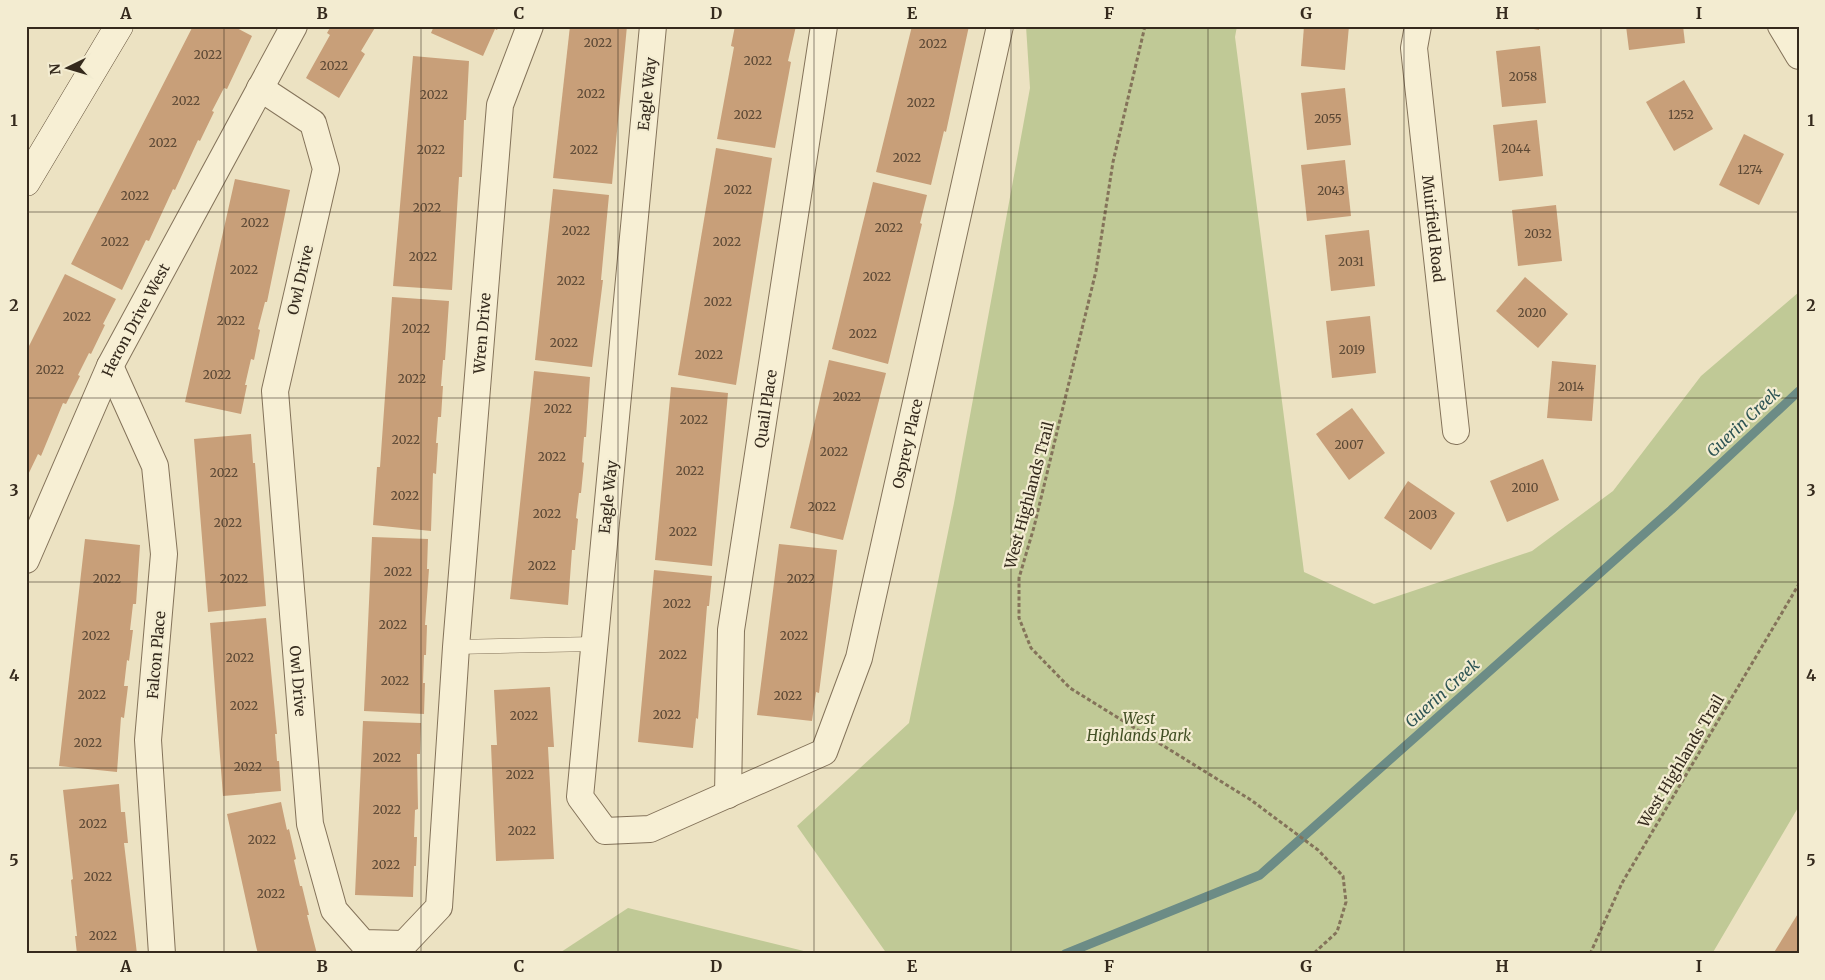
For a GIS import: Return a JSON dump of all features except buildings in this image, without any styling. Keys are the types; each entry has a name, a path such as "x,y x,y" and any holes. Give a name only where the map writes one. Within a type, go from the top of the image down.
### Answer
{"main road":[{"path":"26,182 119,26"}],"street":[{"name":"Heron Drive West","path":"26,560 110,366 294,26"},
{"name":"Wren Drive","path":"456,647 500,105 530,26"},
{"name":"Eagle Way","path":"653,26 580,797 605,831 650,829 728,795"},
{"name":"Quail Place","path":"728,795 731,630 824,26"},
{"name":"Osprey Place","path":"728,795 824,752 859,658 1000,26"},
{"name":"Muirfield Road","path":"1418,26 1414,48 1456,431"},
{"path":"1781,26 1799,56"},
{"name":"Owl Drive","path":"260,88 313,123 326,170 275,391 310,824 334,910 363,943 404,944 439,907 456,647"},
{"name":"Falcon Place","path":"110,366 155,466 164,554 148,740 162,954"}],"lane":[{"path":"456,647 594,644"}],"path":[{"name":"West Highlands Trail","path":"1145,26 1113,162 1096,271 1034,526 1019,578 1019,618 1031,648 1070,688 1251,800 1318,850 1344,876 1346,902 1336,932 1313,954"},
{"name":"West Highlands Trail","path":"1590,954 1622,883 1799,584"}],"green space":[{"name":"West Highlands Park","path":"1026,26 1237,26 1235,37 1304,572 1374,604 1532,551 1613,491 1701,376 1799,292 1799,806 1712,954 887,954 797,826 909,723 954,503 1030,88"},
{"path":"628,908 816,954 558,954"}],"waterway":[{"name":"Guerin Creek","path":"1065,954 1260,875 1671,510 1799,391"}]}
